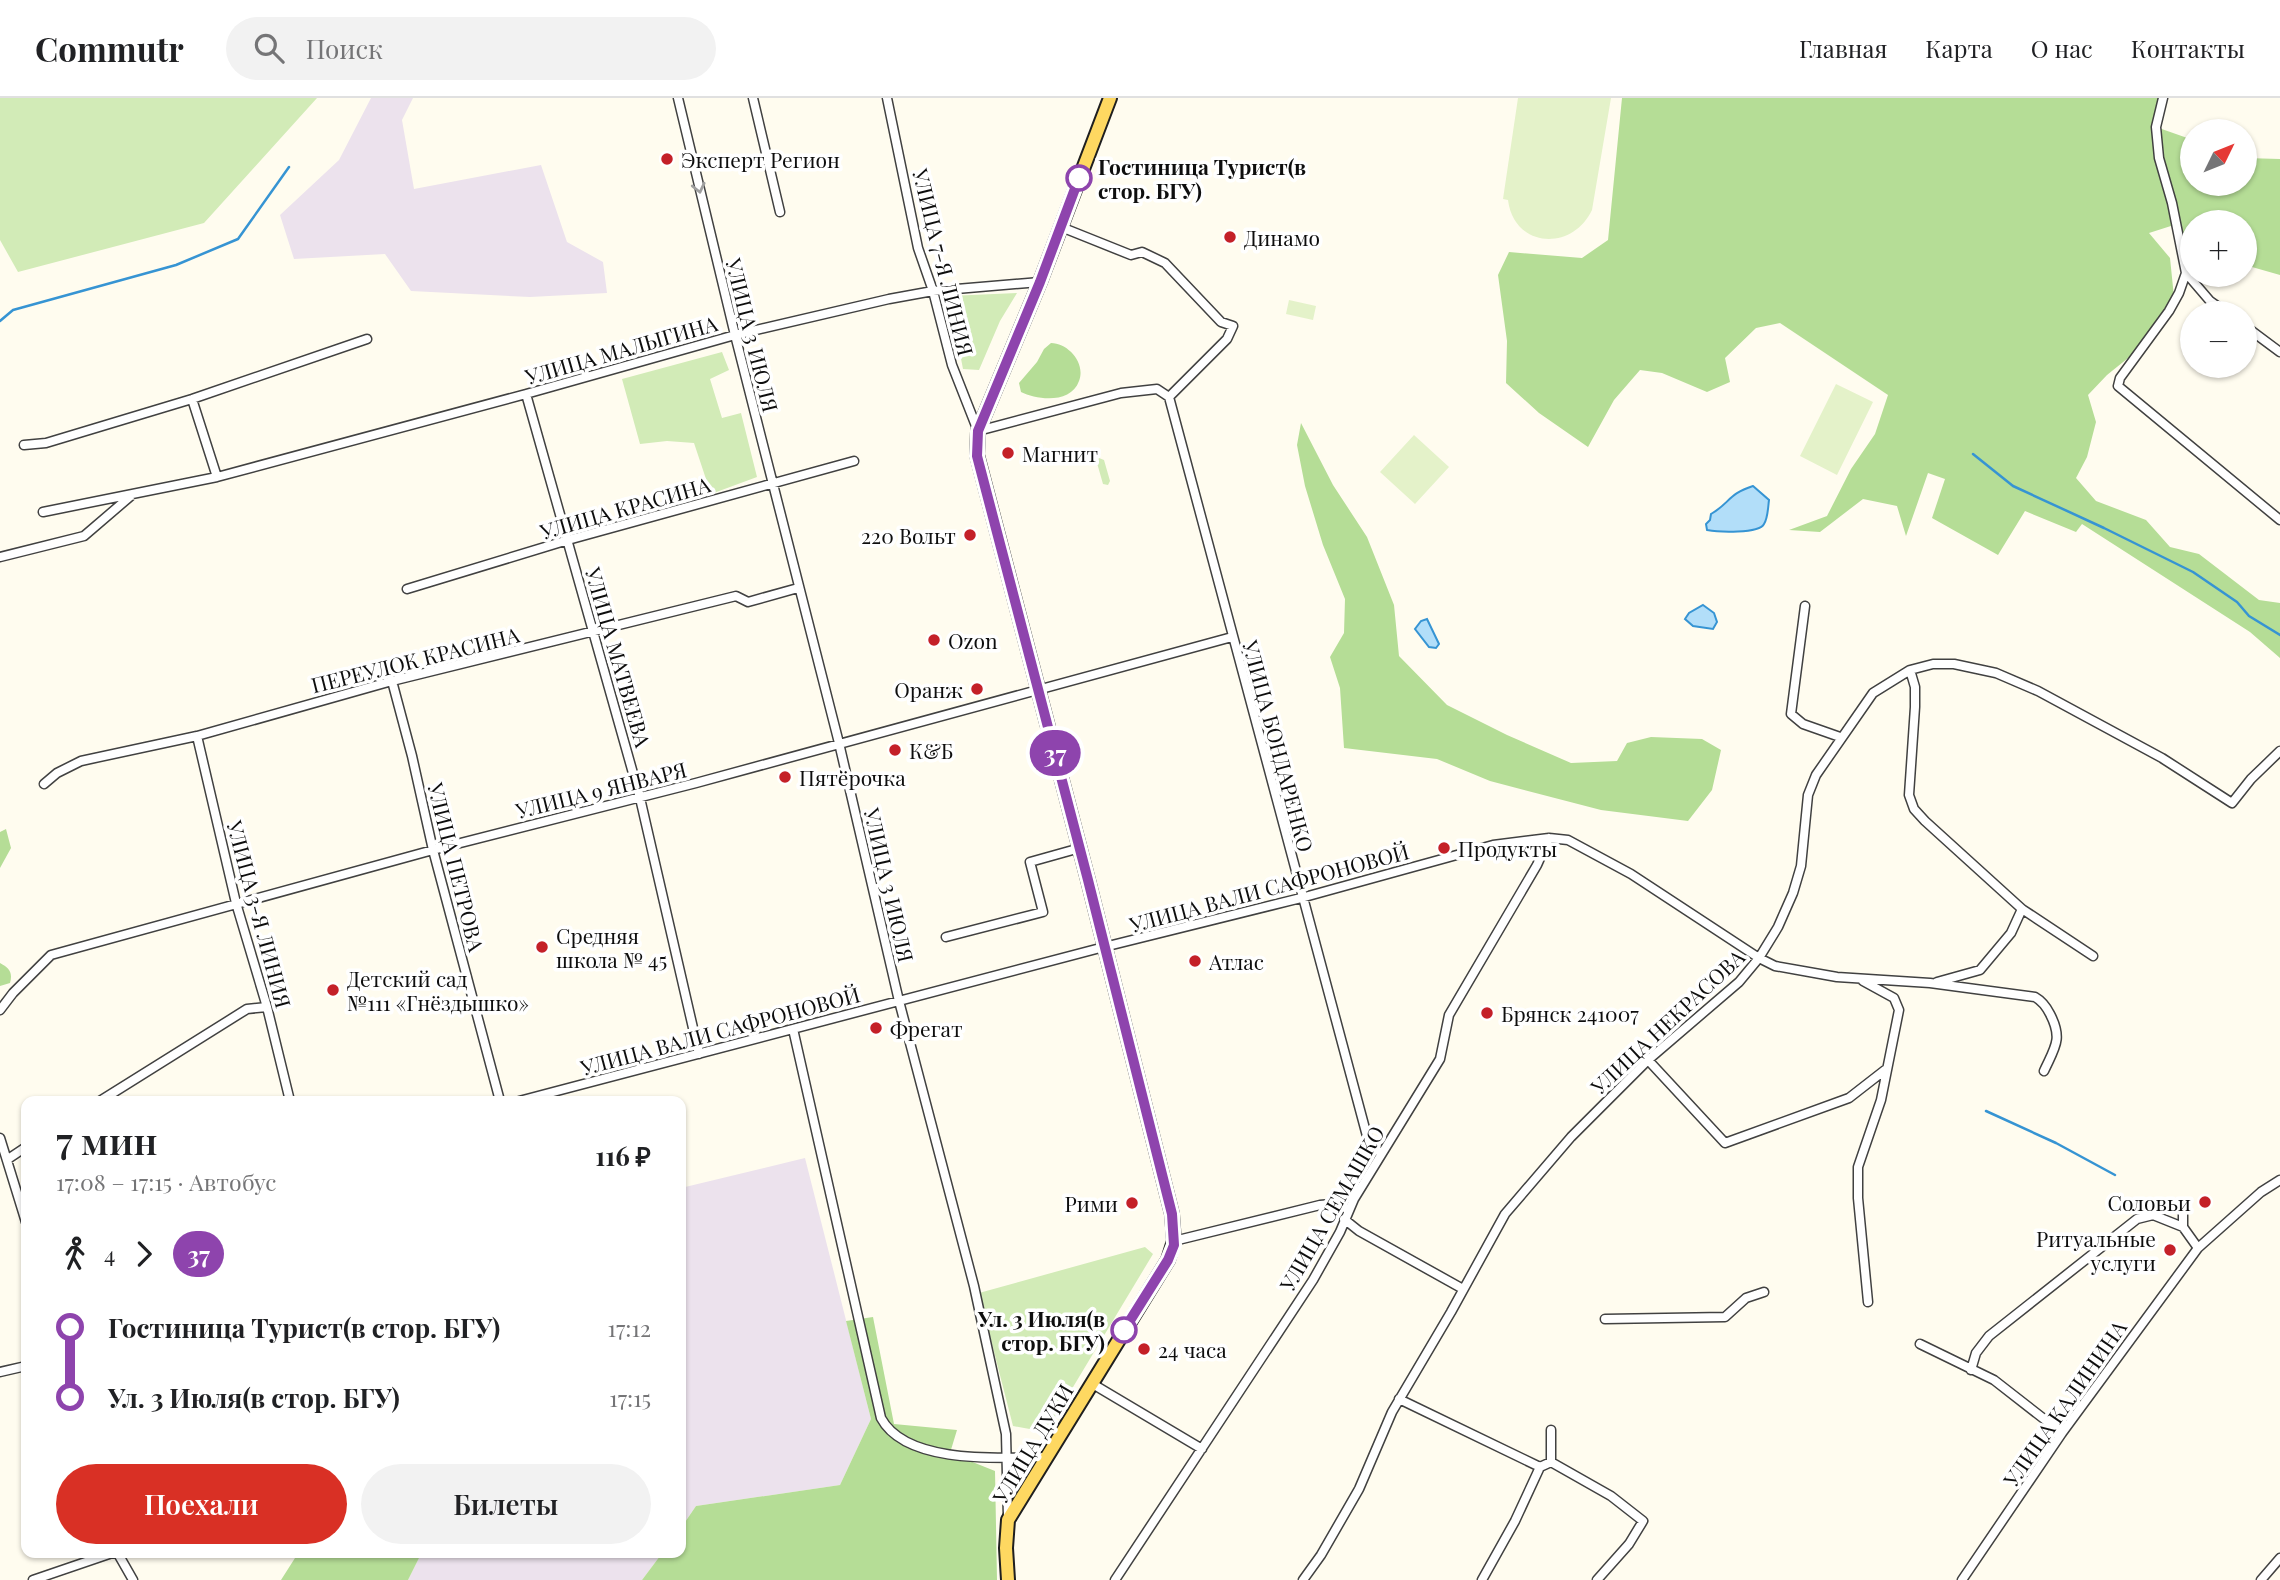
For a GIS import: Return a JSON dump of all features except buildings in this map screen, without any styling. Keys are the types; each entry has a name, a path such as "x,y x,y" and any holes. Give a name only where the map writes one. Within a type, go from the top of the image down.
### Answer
{"main road":[{"path":"1110,98 1040,282 978,431 977,456 1172,1214 1174,1241"},
{"name":"УЛИЦА ДУКИ","path":"1008,1580 1006,1548 1009,1520 1168,1260 1174,1241"}],"street":[{"name":"УЛИЦА 3 ИЮЛЯ","path":"678,98 734,335 839,743 899,1001 974,1286 1006,1434 1009,1520"},
{"path":"753,98 780,212"},
{"name":"УЛИЦА 7-Я ЛИНИЯ","path":"887,98 918,248 933,291 952,365 978,431"},
{"path":"2163,98 2156,127 2159,158 2180,243"},
{"path":"978,431 1121,393 1157,389 1169,397 1227,339 1233,326 1221,322 1165,263 1142,252 1131,255 1061,228"},
{"name":"УЛИЦА МАЛЫГИНА","path":"43,512 217,477 734,335 933,291 1040,282"},
{"path":"2180,287 2174,302 2120,377 2118,386 2280,520"},
{"path":"2198,287 2210,301"},
{"path":"2257,335 2280,352"},
{"path":"24,445 46,443 192,399 367,339"},
{"name":"УЛИЦА МАТВЕЕВА","path":"526,394 640,798 699,1054"},
{"name":"УЛИЦА БОНДАРЕНКО","path":"1169,397 1301,898 1367,1136 1381,1153"},
{"path":"192,399 217,477"},
{"name":"УЛИЦА КРАСИНА","path":"407,589 568,540 854,461"},
{"name":"УЛИЦА МАЛЫГИНА","path":"0,557 83,536 135,493"},
{"name":"ПЕРЕУЛОК КРАСИНА","path":"44,784 57,773 81,761 197,736 392,681 736,596 748,602 798,588"},
{"path":"1805,606 1791,714 1802,724 1840,737"},
{"name":"УЛИЦА 9 ЯНВАРЯ","path":"0,1010 51,955 236,903 640,798 1232,637"},
{"name":"УЛИЦА НЕКРАСОВА","path":"1303,1580 1321,1555 1359,1489 1399,1399 1495,1230 1516,1200 1571,1137 1647,1060 1739,982 1759,958 1778,927 1793,893 1801,866 1808,795 1816,775 1873,693 1910,670 1933,664 1954,664 1996,673 2038,691 2162,758 2232,803 2251,779 2280,751"},
{"path":"1910,670 1915,687 1915,707 1909,795 1914,809 2022,909 2093,956"},
{"name":"УЛИЦА ПЕТРОВА","path":"392,681 433,850 499,1096"},
{"name":"УЛИЦА 3-Я ЛИНИЯ","path":"197,736 236,903 267,1007 289,1096"},
{"name":"УЛИЦА ВАЛИ САФРОНОВОЙ","path":"538,1096 1301,898 1493,845 1549,838 1569,840 1631,874 1775,966 1861,980"},
{"name":"УЛИЦА СЕМАШКО","path":"1115,1580 1313,1280 1340,1232 1348,1209 1440,1059 1449,1015 1537,864 1549,838"},
{"path":"946,937 1044,912 1030,862 1080,848"},
{"path":"1930,983 1980,970 2011,933 2022,909"},
{"path":"1861,980 1930,983 2035,996 2045,1005 2058,1031 2056,1044 2044,1071"},
{"path":"1861,980 1891,996 1898,1005 1881,1100 1858,1167 1857,1198 1868,1302"},
{"path":"108,1096 247,1009 267,1007"},
{"path":"793,1029 881,1418 886,1427 918,1448 984,1458 1047,1457"},
{"path":"1647,1060 1725,1143 1849,1098 1885,1070"},
{"path":"0,1138 21,1204"},
{"path":"8,1159 21,1150"},
{"name":"УЛИЦА КАЛИНИНА","path":"1962,1580 2062,1433 2198,1248 2261,1192 2280,1180"},
{"path":"1174,1241 1320,1205 1331,1204 1348,1209"},
{"path":"2183,1214 2183,1227"},
{"path":"1971,1370 1976,1353 1989,1336 2137,1219 2154,1215 2183,1227 2198,1248"},
{"path":"1344,1219 1360,1231 1463,1289"},
{"path":"1605,1319 1725,1317 1746,1298 1764,1292"},
{"path":"1920,1344 1994,1380 2062,1433"},
{"path":"0,1373 21,1367"},
{"path":"1091,1383 1202,1449"},
{"path":"1399,1399 1539,1467"},
{"path":"1551,1430 1551,1462"},
{"path":"1482,1580 1515,1521 1539,1467 1551,1462"},
{"path":"1551,1462 1611,1496 1643,1521 1629,1544 1597,1580"},
{"path":"33,1580 98,1558"},
{"path":"120,1558 133,1580"},
{"path":"2261,1580 2280,1558"}],"shaded area":[{"path":"371,98 413,98 402,120 414,189 541,165 567,242 603,262 607,293 530,297 411,291 385,254 294,259 280,215 339,160"},
{"path":"805,1158 871,1419 840,1485 696,1506 686,1521 686,1187"},
{"path":"419,1558 658,1558 642,1580 408,1580"}],"green space":[{"path":"0,98 317,98 204,223 18,272 0,240"},
{"path":"1518,98 1611,98 1592,210 1583,224 1558,238 1545,239 1521,228 1513,216 1508,200 1503,199"},
{"path":"1622,98 2163,98 2156,127 2180,135 2180,196 2258,196 2258,158 2280,159 2280,275 2257,268 2257,210 2180,210 2180,236 2174,225 2149,233 2170,258 2174,297 2143,346 2107,375 2088,395 2096,422 2087,457 2076,478 2096,501 2146,520 2170,547 2199,554 2259,600 2280,603 2280,658 2250,632 2082,524 2076,532 2025,511 1998,555 1932,518 1945,479 1928,473 1906,536 1897,506 1863,499 1820,532 1789,530 1827,516 1851,469 1875,434 1888,395 1780,323 1756,328 1725,358 1730,382 1707,392 1662,373 1640,370 1614,400 1588,447 1539,413 1506,383 1507,341 1498,275 1509,252 1582,258 1608,240"},
{"path":"1017,293 1000,321 979,370 963,369 949,296"},
{"path":"1289,300 1316,306 1313,320 1286,314"},
{"path":"1051,343 1064,346 1078,361 1081,374 1075,388 1069,394 1053,398 1036,397 1021,392 1019,383"},
{"path":"722,352 729,370 710,379 722,418 741,413 757,477 711,494 694,443 667,441 640,444 622,379"},
{"path":"1836,384 1873,402 1837,475 1800,456"},
{"path":"1301,423 1333,485 1367,537 1394,605 1399,656 1447,705 1571,763 1617,761 1627,743 1651,737 1702,739 1721,750 1712,790 1688,821 1601,810 1490,781 1437,759 1344,748 1340,688 1330,657 1344,633 1345,599 1323,545 1305,486 1297,445"},
{"path":"1414,435 1449,467 1415,504 1380,472"},
{"path":"1099,458 1104,460 1110,481 1108,485 1103,484 1097,463"},
{"path":"6,829 11,848 0,868 0,832"},
{"path":"0,963 8,969 11,976 10,983 0,986"},
{"path":"1145,1247 1153,1254 1046,1432 1013,1426 979,1293"},
{"path":"873,1317 894,1424 957,1430 950,1453 995,1471 997,1580 642,1580 658,1558 686,1558 686,1521 696,1506 840,1485 871,1419 846,1321"},
{"path":"295,1558 419,1558 408,1580 281,1580"}],"water":[{"path":"1753,486 1769,500 1767,516 1761,527 1729,532 1707,530 1706,524 1711,514 1734,495"},
{"path":"1703,605 1714,613 1717,622 1713,629 1693,626 1685,619 1689,613"},
{"path":"1427,619 1439,644 1436,648 1429,647 1415,629 1421,621"}],"waterway":[{"path":"0,321 13,310 176,265 238,239 289,167"},
{"path":"1973,454 2013,486 2193,572 2237,602 2249,616 2280,635"},
{"path":"1986,1111 2056,1143 2115,1175"}],"bus line":[{"name":"37","path":"1079,178 1040,282 978,431 977,456 1172,1214 1174,1245 1168,1260 1124,1330"}],"place":[{"name":"Эксперт Регион","path":"667,159"},
{"name":"Гостиница Турист(в стор. БГУ)","path":"1079,178"},
{"name":"Динамо","path":"1230,237"},
{"name":"Магнит","path":"1008,453"},
{"name":"220 Вольт","path":"970,535"},
{"name":"Ozon","path":"934,640"},
{"name":"Оранж","path":"977,689"},
{"name":"К&Б","path":"895,750"},
{"name":"Пятёрочка","path":"785,777"},
{"name":"Продукты","path":"1444,848"},
{"name":"Средняя школа № 45","path":"542,947"},
{"name":"Атлас","path":"1195,961"},
{"name":"Детский сад №111 «Гнёздышко»","path":"333,990"},
{"name":"Брянск 241007","path":"1487,1013"},
{"name":"Фрегат","path":"876,1028"},
{"name":"Соловьи","path":"2205,1202"},
{"name":"Рими","path":"1132,1203"},
{"name":"Ритуальные услуги","path":"2170,1250"},
{"name":"Ул. 3 Июля(в стор. БГУ)","path":"1124,1330"},
{"name":"24 часа","path":"1144,1349"}]}
